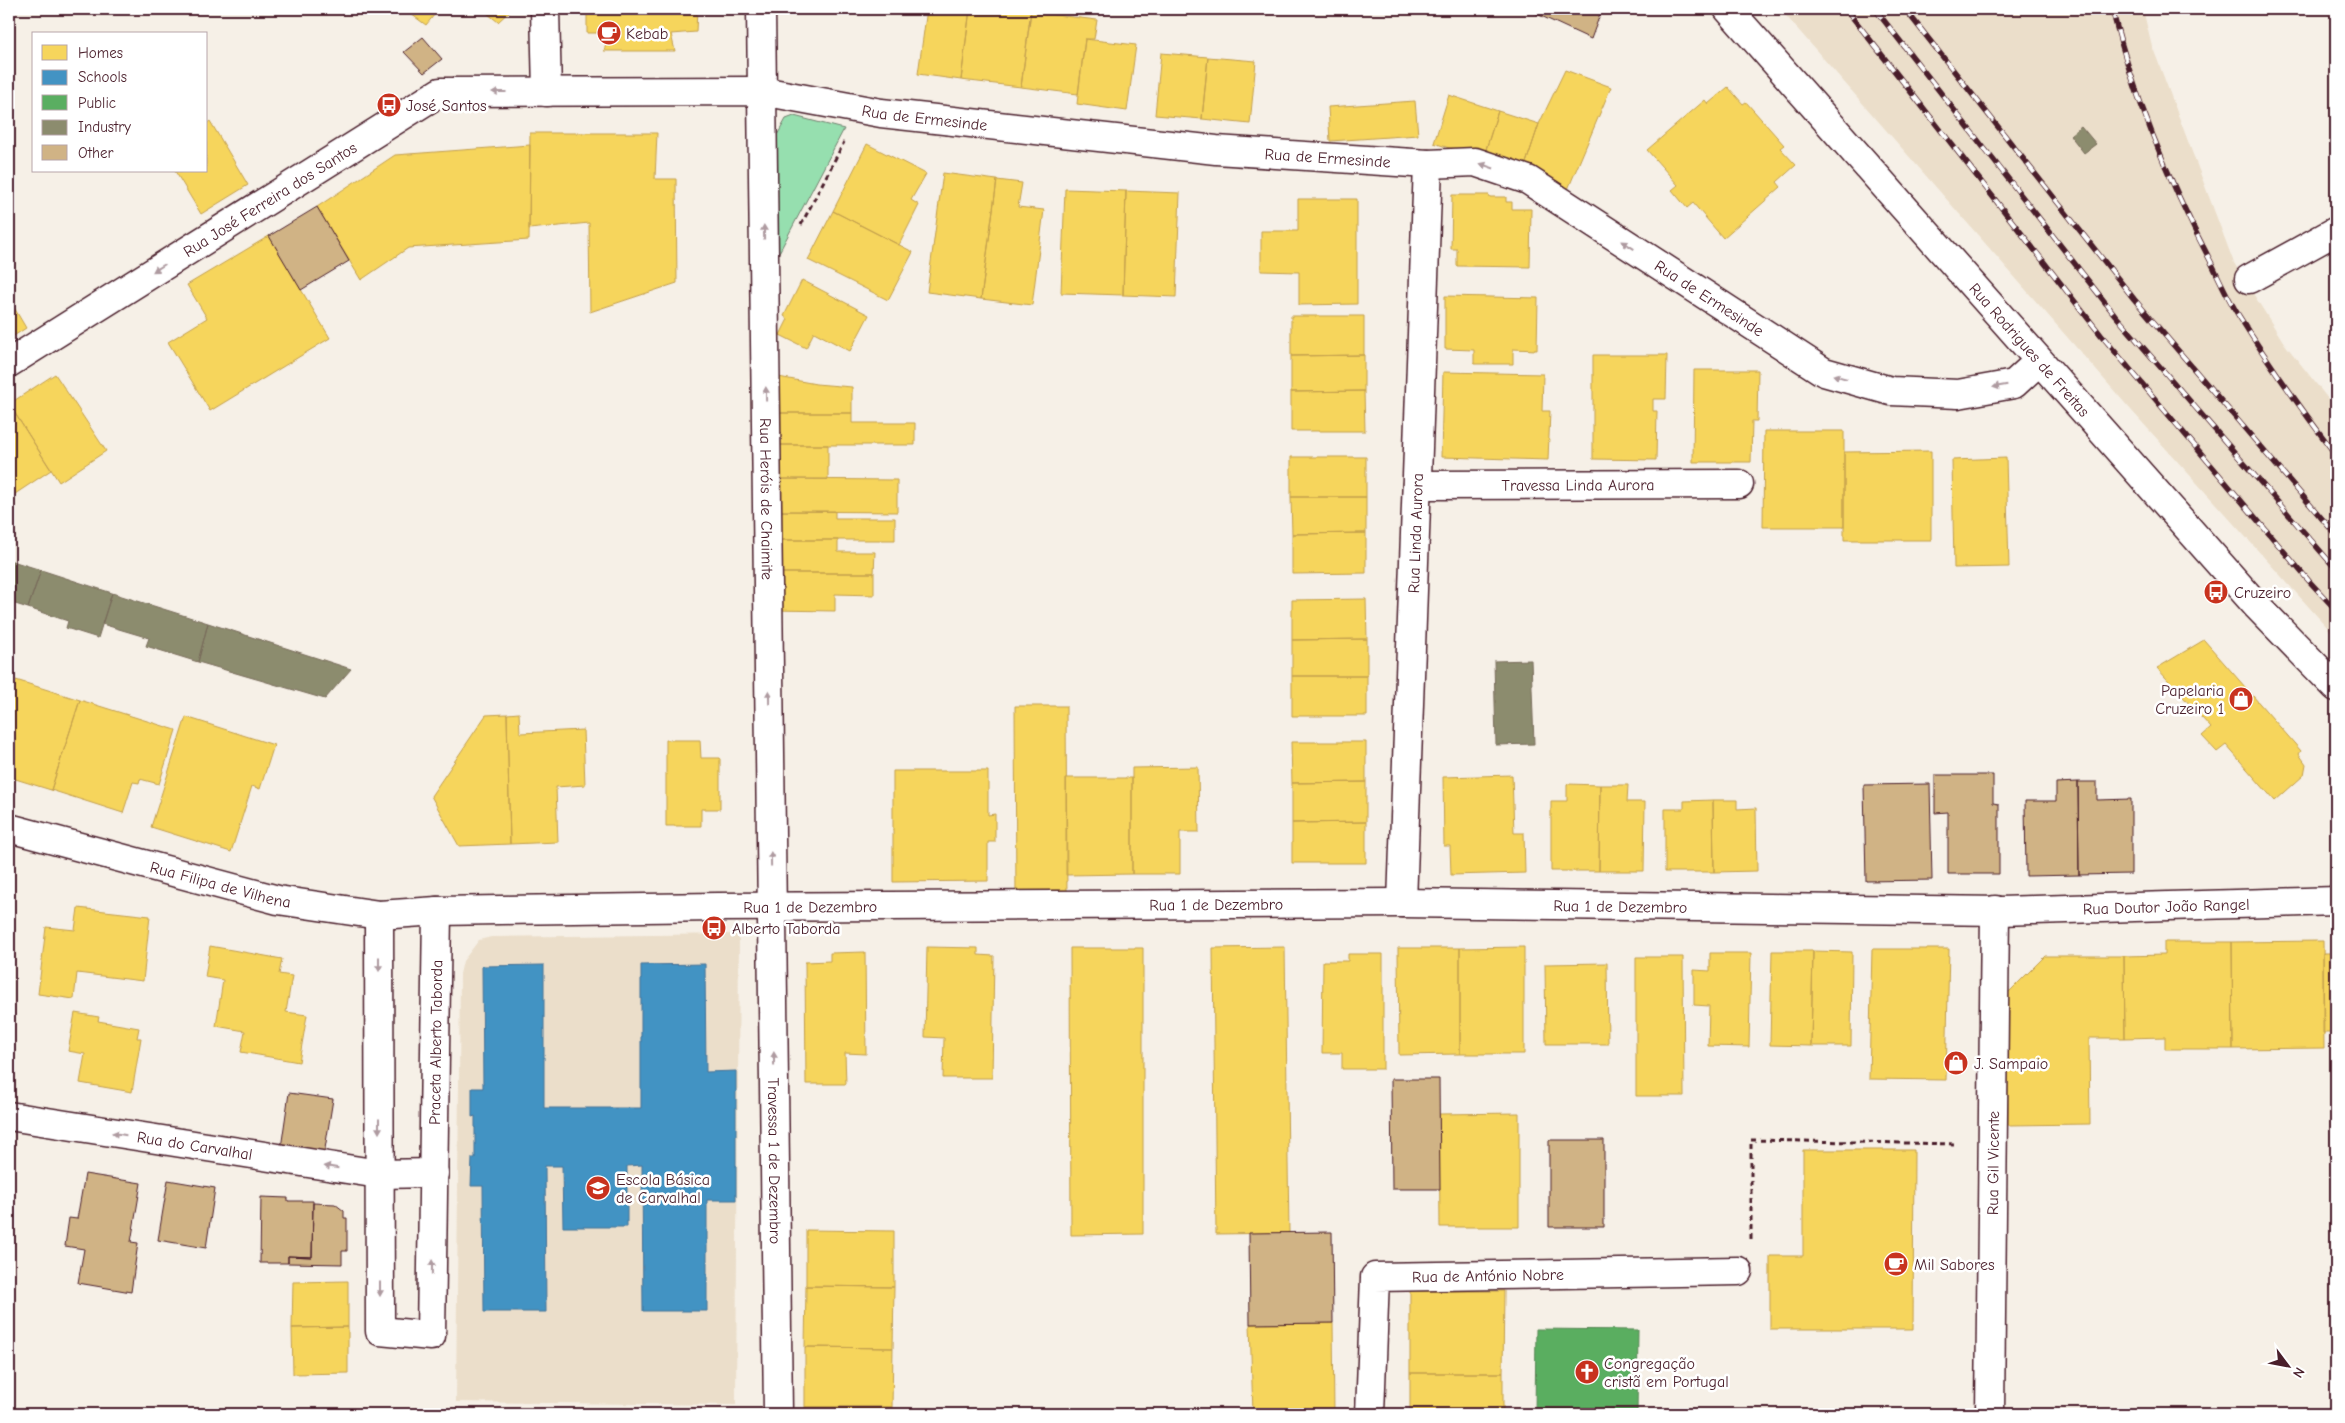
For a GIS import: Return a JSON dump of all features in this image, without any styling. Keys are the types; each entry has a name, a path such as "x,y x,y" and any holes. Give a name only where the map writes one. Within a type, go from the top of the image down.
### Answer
{"street":[{"path":"546,9 547,92"},
{"name":"Rua Heróis de Chaimite","path":"761,9 772,908"},
{"name":"Rua Rodrigues de Freitas","path":"1728,9 2257,606 2336,687"},
{"name":"Rua de Ermesinde","path":"547,92 762,91 861,110 1216,150 1428,164 1475,162 1528,180 1824,372 1891,391 1958,394 2014,384 2040,361"},
{"name":"Rua José Ferreira dos Santos","path":"9,363 440,92 547,92"},
{"name":"Rua Linda Aurora","path":"1402,903 1428,164"},
{"path":"2250,279 2336,231"},
{"name":"Travessa Linda Aurora","path":"1417,485 1739,484"},
{"name":"Rua Filipa de Vilhena","path":"9,828 278,900 379,915 437,911"},
{"name":"Rua Doutor João Rangel","path":"1995,910 2336,901"},
{"name":"Rua 1 de Dezembro","path":"437,911 1402,903 1995,910"},
{"name":"Travessa 1 de Dezembro","path":"772,908 778,1414"},
{"name":"Rua Gil Vicente","path":"1990,1414 1995,910"},
{"name":"Praceta Alberto Taborda","path":"379,915 380,1331 431,1336 437,911"},
{"name":"Rua do Carvalhal","path":"9,1116 379,1174"},
{"path":"379,1174 434,1173"},
{"name":"Rua de António Nobre","path":"1370,1414 1375,1277 1738,1271"}],"path":[{"path":"797,232 861,110"},
{"path":"1738,1271 1751,1270 1751,1140 1993,1145"}],"shaded area":[{"path":"1780,9 2143,9 2151,43 2234,263 2284,343 2336,409 2336,637 2131,410"},
{"name":"Escola Básica de Carvalhal","path":"739,934 736,1405 456,1402 460,974 463,961 479,940 491,937"}],"green space":[{"path":"794,116 844,129 773,264 775,139 786,119"}],"building: Homes":[{"path":"404,9 439,9 426,25"},
{"path":"482,9 512,9 498,22"},
{"path":"587,9 697,9 696,32 671,34 675,51 604,51 609,33 587,33"},
{"path":"927,9 970,9 961,80 918,74"},
{"path":"970,9 1031,9 1021,87 961,80"},
{"path":"1031,12 1097,20 1094,39 1085,39 1078,94 1021,87"},
{"path":"1085,39 1136,45 1127,111 1077,104"},
{"path":"1161,53 1208,57 1202,119 1155,115"},
{"path":"1208,57 1256,61 1250,124 1202,119"},
{"path":"1565,70 1611,87 1566,194 1523,172 1539,124"},
{"path":"1728,87 1743,104 1746,102 1784,145 1780,148 1796,165 1777,182 1781,187 1723,238 1693,203 1687,208 1672,190 1678,185 1647,150 1705,100 1708,104"},
{"path":"1449,95 1498,111 1483,159 1434,143"},
{"path":"1415,101 1418,135 1330,141 1328,107"},
{"path":"1498,111 1539,124 1523,172 1483,159"},
{"path":"210,121 248,185 201,214 176,172 208,172 208,122"},
{"path":"530,133 657,133 655,179 676,179 677,283 590,312 589,223 529,229"},
{"path":"867,144 926,174 911,200 919,205 899,245 833,211"},
{"path":"530,145 529,240 408,248 361,280 317,207 395,155"},
{"path":"943,173 997,180 981,299 927,292"},
{"path":"997,180 1022,183 1018,207 1044,210 1032,305 981,299"},
{"path":"1065,189 1126,191 1123,295 1061,293"},
{"path":"1126,191 1180,193 1176,297 1123,295"},
{"path":"1452,195 1506,197 1506,202 1512,202 1512,209 1531,209 1530,267 1457,266 1457,249 1451,249"},
{"path":"1298,199 1357,199 1357,304 1299,305 1299,272 1261,271 1261,231 1298,231"},
{"path":"833,211 913,252 888,300 808,260"},
{"path":"269,236 330,338 210,411 168,342 207,318 187,285"},
{"path":"802,280 869,315 850,351 814,332 806,348 780,335 788,319 784,316"},
{"path":"1445,296 1538,298 1537,350 1513,349 1513,364 1474,364 1474,350 1445,349"},
{"path":"9,299 26,328 9,339"},
{"path":"1291,316 1364,316 1364,355 1291,356"},
{"path":"1364,355 1364,391 1291,392 1291,356"},
{"path":"1593,355 1667,355 1666,399 1653,399 1653,411 1657,411 1656,460 1593,459"},
{"path":"1694,370 1758,370 1757,421 1752,421 1751,462 1693,462"},
{"path":"1443,372 1543,374 1542,411 1550,411 1548,460 1441,457"},
{"path":"55,374 106,451 59,482 9,404"},
{"path":"773,376 816,384 852,387 852,413 773,413"},
{"path":"1364,391 1365,431 1291,431 1291,392"},
{"path":"9,404 51,470 9,498"},
{"path":"773,413 852,413 852,423 915,423 915,445 772,445"},
{"path":"1764,431 1844,431 1844,527 1763,527"},
{"path":"772,445 828,445 828,479 772,479"},
{"path":"1931,451 1931,540 1844,540 1844,452"},
{"path":"1291,457 1366,457 1366,497 1291,497"},
{"path":"2006,458 2009,567 1954,568 1952,460"},
{"path":"772,479 897,480 897,512 772,511"},
{"path":"1291,497 1366,497 1366,533 1292,534"},
{"path":"772,511 835,511 835,518 895,518 895,540 772,540"},
{"path":"1366,533 1366,573 1292,574 1292,534"},
{"path":"772,540 838,540 838,552 875,552 874,573 772,573"},
{"path":"772,573 874,573 874,595 835,594 835,611 772,610"},
{"path":"1366,599 1367,639 1292,640 1292,600"},
{"path":"1367,639 1367,676 1292,676 1292,640"},
{"path":"2204,640 2301,751 2299,754 2306,764 2304,775 2275,801 2226,745 2217,752 2202,736 2211,728 2157,668"},
{"path":"1292,676 1367,676 1367,716 1292,716"},
{"path":"16,680 80,700 51,790 9,777 9,685 14,686"},
{"path":"80,700 176,730 159,784 140,779 139,783 133,782 123,813 51,790"},
{"path":"1015,706 1066,706 1067,900 1016,900"},
{"path":"519,713 520,733 583,730 585,785 556,787 558,842 510,844 507,714"},
{"path":"507,714 510,844 459,846 431,796 486,715"},
{"path":"186,717 274,745 260,789 252,786 231,852 151,827"},
{"path":"666,740 700,740 701,758 720,758 720,809 701,809 701,826 666,826"},
{"path":"1291,742 1366,742 1366,782 1292,783"},
{"path":"1198,767 1199,832 1180,832 1180,874 1132,874 1132,768"},
{"path":"893,771 988,771 988,815 995,814 995,842 988,842 988,881 893,882"},
{"path":"1512,775 1514,833 1524,833 1525,873 1451,875 1450,846 1444,846 1443,777"},
{"path":"1066,778 1132,778 1132,874 1066,875"},
{"path":"1366,782 1366,822 1292,823 1292,783"},
{"path":"1567,784 1600,785 1599,871 1551,871 1551,801 1567,801"},
{"path":"1600,785 1628,785 1627,802 1645,802 1644,871 1599,871"},
{"path":"1713,800 1737,800 1737,809 1756,808 1757,871 1714,872"},
{"path":"1713,800 1714,872 1665,872 1665,809 1684,809 1684,801"},
{"path":"1366,822 1366,863 1292,863 1292,823"},
{"path":"78,908 150,916 143,981 77,973 74,999 38,994 46,927 75,930"},
{"path":"2323,941 2324,1048 2233,1049 2232,942"},
{"path":"2164,942 2232,942 2233,1049 2165,1049 2165,1037 2125,1038 2124,956 2164,955"},
{"path":"210,946 282,959 279,974 292,976 286,1012 307,1015 299,1062 241,1052 245,1031 216,1026 223,980 205,977"},
{"path":"927,947 978,948 978,955 994,956 992,1078 943,1078 944,1038 925,1037"},
{"path":"1285,947 1289,1233 1216,1234 1213,948"},
{"path":"1524,947 1524,1054 1460,1054 1460,948"},
{"path":"1070,948 1143,948 1143,1234 1071,1235"},
{"path":"1398,948 1460,948 1460,1054 1399,1055"},
{"path":"1872,949 1949,949 1946,1080 1869,1079"},
{"path":"1772,951 1813,951 1811,1046 1770,1045"},
{"path":"1813,951 1852,952 1851,1046 1811,1046"},
{"path":"865,952 866,1054 845,1053 846,1084 806,1084 805,962 830,961 830,953"},
{"path":"1710,953 1751,953 1749,1047 1708,1046 1709,1006 1694,1005 1694,970 1710,971"},
{"path":"2323,953 2336,953 2336,1033 2323,1033"},
{"path":"1348,954 1383,954 1383,1069 1342,1069 1342,1053 1322,1053 1323,961 1348,961"},
{"path":"2045,956 2124,956 2125,1038 2089,1038 2090,1124 2008,1125 2007,994"},
{"path":"1636,957 1683,957 1684,1096 1636,1096"},
{"path":"1607,963 1608,1044 1546,1044 1545,964"},
{"path":"75,1013 99,1017 98,1021 139,1028 137,1038 141,1038 132,1092 80,1083 85,1054 68,1051"},
{"path":"1519,1113 1519,1227 1440,1227 1439,1114"},
{"path":"1803,1150 1914,1150 1913,1329 1770,1329 1770,1256 1803,1256"},
{"path":"806,1230 894,1231 894,1287 806,1286"},
{"path":"348,1281 348,1327 292,1328 293,1282"},
{"path":"806,1286 894,1287 893,1348 805,1347"},
{"path":"1410,1291 1504,1291 1503,1373 1410,1373"},
{"path":"1333,1323 1334,1414 1253,1414 1250,1324"},
{"path":"348,1327 348,1373 293,1374 292,1328"},
{"path":"805,1347 893,1348 892,1407 805,1407"},
{"path":"1410,1373 1503,1373 1503,1414 1410,1414"},
{"path":"805,1407 892,1407 892,1414 805,1414"}],"building: Schools":[{"path":"705,964 706,1072 736,1071 736,1200 707,1200 707,1311 643,1311 642,1165 627,1166 627,1227 563,1227 562,1166 545,1166 546,1312 484,1312 483,1186 471,1186 472,1158 475,1158 475,1116 472,1117 472,1088 483,1088 482,966 544,965 544,1108 641,1108 641,965"}],"building: Public":[{"name":"Congregação cristã em Portugal","path":"1536,1329 1638,1330 1637,1414 1535,1414"}],"building: Industry":[{"path":"2081,126 2096,144 2084,153 2070,135"},
{"path":"9,560 41,570 28,608 9,602"},
{"path":"41,570 112,593 98,638 66,628 68,621 28,608"},
{"path":"112,593 208,623 198,662 146,646 149,638 102,624"},
{"path":"208,623 351,669 325,699 198,662"},
{"path":"1531,660 1534,744 1496,745 1494,661"}],"building: Other":[{"path":"1526,9 1602,9 1591,39"},
{"path":"423,37 442,59 424,73 404,52"},
{"path":"317,207 349,261 301,290 269,236"},
{"path":"1935,775 1993,775 1993,803 1999,804 1999,874 1948,874 1948,812 1935,813"},
{"path":"2078,782 2079,875 2026,876 2025,801 2056,801 2056,783"},
{"path":"2078,782 2097,782 2097,800 2131,799 2131,874 2079,875"},
{"path":"1930,784 1932,880 1866,881 1864,785"},
{"path":"1391,1079 1439,1079 1440,1189 1392,1189"},
{"path":"289,1093 333,1099 324,1155 281,1148"},
{"path":"1549,1140 1604,1140 1604,1227 1549,1227"},
{"path":"85,1174 141,1183 131,1242 138,1243 131,1292 78,1283 84,1249 65,1246 69,1218 77,1219"},
{"path":"168,1180 215,1188 206,1248 158,1240"},
{"path":"261,1197 288,1198 288,1201 313,1201 312,1257 288,1256 288,1263 260,1263"},
{"path":"313,1203 335,1204 344,1211 344,1218 347,1218 347,1251 342,1251 342,1264 288,1263 288,1256 312,1257"},
{"path":"1332,1232 1333,1323 1250,1324 1249,1233"}],"railway":[{"path":"1846,9 2101,335 2309,581 2336,610"},
{"path":"1875,9 2115,315 2336,569"},
{"path":"1905,9 2134,299 2336,535"},
{"path":"2112,9 2131,74 2154,138 2181,201 2224,289 2262,352 2336,455"}],"place":[{"name":"Kebab","path":"609,33"},
{"name":"José Santos","path":"389,105"},
{"name":"Cruzeiro","path":"2216,592"},
{"name":"Papelaria Cruzeiro 1","path":"2241,699"},
{"name":"Alberto Taborda","path":"714,928"},
{"name":"J. Sampaio","path":"1956,1063"},
{"name":"Escola Básica de Carvalhal","path":"598,1188"},
{"name":"Mil Sabores","path":"1896,1264"},
{"name":"Congregação cristã em Portugal","path":"1587,1372"}]}
